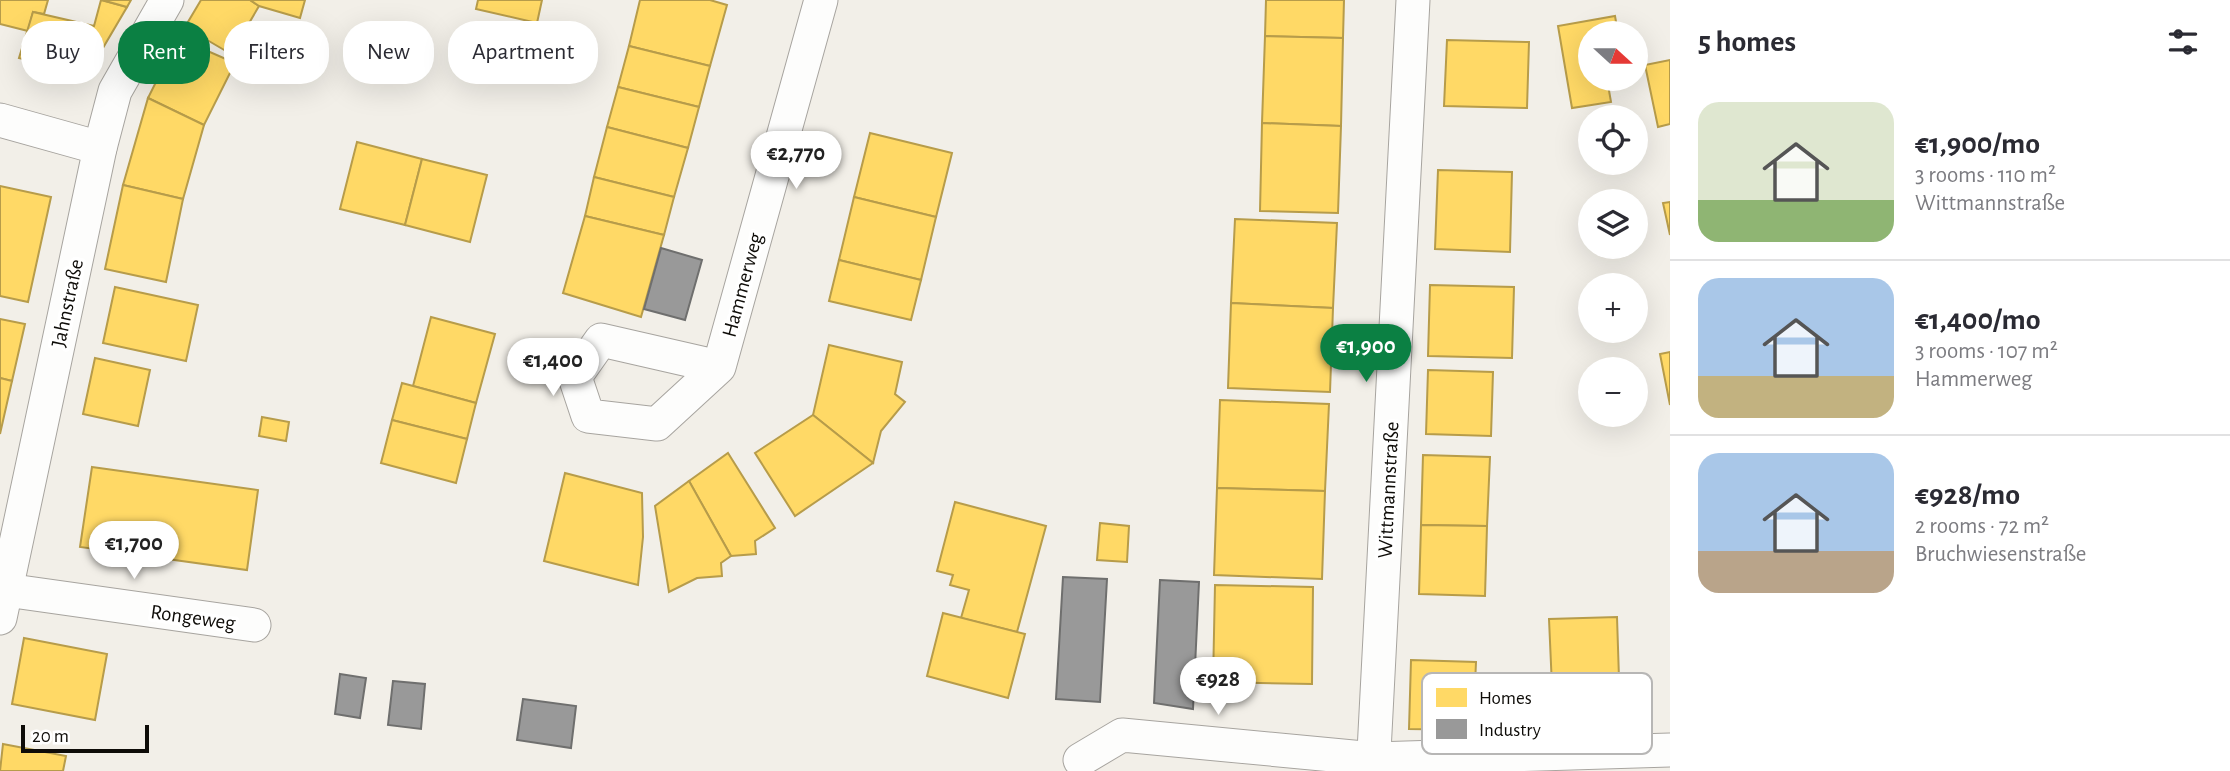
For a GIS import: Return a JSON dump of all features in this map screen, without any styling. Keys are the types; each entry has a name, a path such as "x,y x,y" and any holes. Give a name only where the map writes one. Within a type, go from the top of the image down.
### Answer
{"street":[{"name":"Jahnstraße","path":"3,604 100,149 115,91 167,0"},
{"name":"Hammerweg","path":"719,367 821,0"},
{"name":"Wittmannstraße","path":"1373,765 1413,0"},
{"path":"0,121 100,149"},
{"name":"Rongeweg","path":"3,604 254,625"},
{"path":"1080,760 1122,735 1373,765 1591,754"},
{"path":"1652,751 1670,750"}],"building: Homes":[{"path":"0,0 48,0 44,14 33,12 31,21 21,21 21,29 0,24"},
{"path":"101,0 127,7 104,46 104,21 95,21"},
{"path":"102,0 131,0 127,7"},
{"path":"201,0 250,0 259,6 250,21 224,21 224,50 210,42 210,21 189,21"},
{"path":"250,0 305,0 300,18 259,6"},
{"path":"478,0 542,0 537,21 476,9"},
{"path":"640,0 710,0 727,5 710,66 629,46"},
{"path":"1266,0 1344,0 1343,38 1265,36"},
{"path":"33,12 72,21 30,21"},
{"path":"1615,16 1616,21 1586,21"},
{"path":"1578,22 1578,91 1609,91 1611,102 1572,108 1558,26"},
{"path":"1265,36 1343,38 1341,126 1262,123"},
{"path":"1447,40 1529,42 1527,108 1444,106"},
{"path":"629,46 710,66 699,107 618,87"},
{"path":"210,52 224,58 224,84 204,125 148,98 155,84 210,84"},
{"path":"1670,60 1670,124 1658,127 1648,79 1648,64"},
{"path":"618,87 699,107 688,148 607,127"},
{"path":"148,98 204,125 183,199 123,185"},
{"path":"1262,123 1341,126 1338,213 1260,211"},
{"path":"607,127 688,148 674,197 594,177"},
{"path":"870,133 952,153 936,217 854,197"},
{"path":"357,142 422,159 405,225 340,209"},
{"path":"422,159 487,175 470,242 405,225"},
{"path":"1438,170 1512,172 1510,252 1435,249"},
{"path":"594,177 674,197 664,235 585,216"},
{"path":"123,185 183,199 166,282 105,269"},
{"path":"0,186 51,197 28,302 0,296"},
{"path":"854,197 936,217 921,280 839,260"},
{"path":"1670,202 1670,235 1663,203"},
{"path":"585,216 664,235 641,317 563,293"},
{"path":"1235,219 1337,223 1333,308 1231,303"},
{"path":"839,260 921,280 911,320 829,301"},
{"path":"1430,285 1514,287 1512,358 1428,356"},
{"path":"115,287 198,305 186,361 103,343"},
{"path":"1231,303 1333,308 1330,392 1228,388"},
{"path":"431,317 495,334 476,403 413,386"},
{"path":"0,319 25,324 12,381 0,378"},
{"path":"829,345 902,362 895,394 905,402 881,431 873,463 813,415"},
{"path":"1670,352 1670,405 1660,354"},
{"path":"95,358 150,370 138,426 83,414"},
{"path":"1428,370 1493,372 1491,436 1426,434"},
{"path":"0,378 12,381 0,434"},
{"path":"402,383 476,403 467,439 392,420"},
{"path":"1220,400 1329,404 1325,491 1217,488"},
{"path":"813,415 873,463 795,516 755,453"},
{"path":"262,417 289,422 286,441 259,436"},
{"path":"392,420 467,439 456,483 381,463"},
{"path":"728,453 775,528 755,541 756,554 731,556 689,481"},
{"path":"1423,455 1490,457 1487,526 1421,525"},
{"path":"92,467 258,490 247,570 80,547"},
{"path":"565,473 642,493 643,537 638,585 544,561"},
{"path":"689,481 731,556 721,563 722,576 697,578 669,592 655,506"},
{"path":"1217,488 1325,491 1322,579 1214,575"},
{"path":"955,502 1046,526 1017,632 961,618 969,590 950,585 953,575 937,571"},
{"path":"1100,523 1129,526 1127,562 1097,560"},
{"path":"1421,525 1487,526 1485,596 1419,594"},
{"path":"1215,585 1313,587 1312,684 1213,682"},
{"path":"943,613 1025,634 1008,698 927,676"},
{"path":"1617,617 1619,673 1551,673 1549,619"},
{"path":"24,638 107,654 95,720 12,704"},
{"path":"1411,660 1476,662 1476,673 1422,673 1422,729 1409,729"},
{"path":"3,744 66,756 63,771 0,771"}],"building: Industry":[{"path":"661,248 702,260 685,320 644,309"},
{"path":"1063,577 1107,579 1100,702 1056,699"},
{"path":"1160,580 1199,582 1193,709 1154,703"},
{"path":"340,674 366,678 360,718 335,714"},
{"path":"393,681 425,684 421,729 388,725"},
{"path":"523,699 576,706 571,748 517,740"}]}
